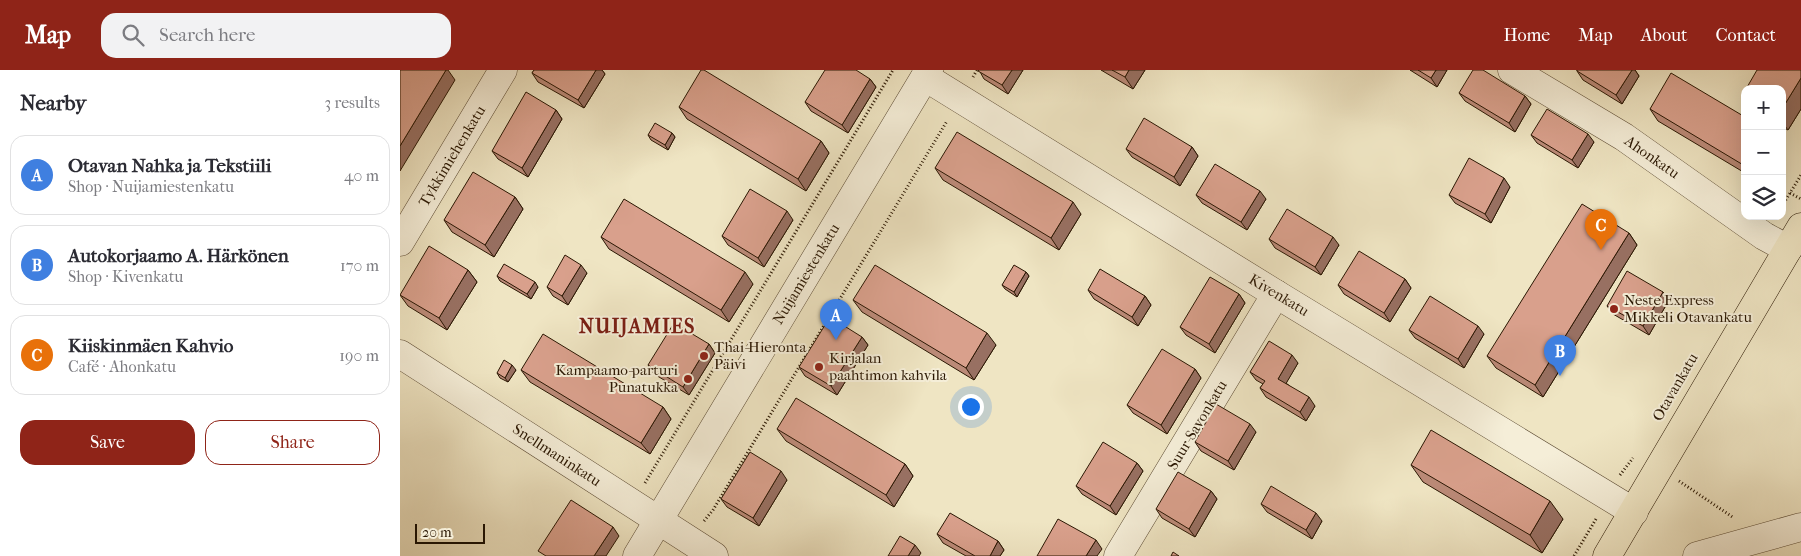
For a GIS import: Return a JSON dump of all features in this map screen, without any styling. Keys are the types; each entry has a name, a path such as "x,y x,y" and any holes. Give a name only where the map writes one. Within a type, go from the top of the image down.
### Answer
{"main road":[{"name":"Otavankatu","path":"1608,556 1794,238"}],"street":[{"name":"Tykkimiehenkatu","path":"400,242 503,70"},
{"name":"Ahonkatu","path":"1512,70 1624,137 1764,236 1794,238"},
{"name":"Kivenkatu","path":"927,73 960,98 1276,294 1634,512"},
{"name":"Nuijamiestenkatu","path":"637,556 927,73"},
{"name":"Suur-Savonkatu","path":"1118,556 1276,294"},
{"name":"Snellmaninkatu","path":"400,354 714,556"},
{"path":"1697,556 1801,527"}],"path":[{"path":"633,504 893,70"},
{"path":"687,539 713,510 977,70"},
{"path":"1786,200 1801,175"},
{"path":"1790,193 1801,199"},
{"path":"1574,556 1597,518 1605,493 1636,454 1764,538"}],"building":[{"path":"400,70 446,70 400,146"},
{"path":"534,70 596,70 578,100 532,73"},
{"path":"701,70 704,70 821,141 798,179 679,107"},
{"path":"825,70 856,70 870,79 842,125 805,102"},
{"path":"979,70 1012,70 1002,85"},
{"path":"1112,70 1129,70 1125,77"},
{"path":"1418,70 1436,70 1431,78"},
{"path":"1473,70 1483,70 1525,96 1509,123 1459,93"},
{"path":"1577,70 1632,70 1616,95"},
{"path":"1757,70 1801,70 1801,78 1786,102 1786,85 1748,85"},
{"path":"1671,73 1741,115 1741,164 1650,109"},
{"path":"526,92 556,110 522,168 492,151"},
{"path":"1547,109 1588,134 1572,160 1531,135"},
{"path":"1144,118 1192,147 1174,177 1126,149"},
{"path":"655,123 672,133 665,145 648,135"},
{"path":"957,132 1073,202 1051,238 935,168"},
{"path":"1469,158 1504,178 1485,214 1449,195"},
{"path":"1215,164 1260,191 1241,222 1196,195"},
{"path":"473,172 515,197 485,245 444,220"},
{"path":"750,189 787,211 758,258 722,236"},
{"path":"624,199 745,272 721,310 601,237"},
{"path":"1582,204 1629,233 1535,385 1487,356"},
{"path":"1287,209 1333,237 1315,267 1269,239"},
{"path":"429,246 468,270 439,318 400,295"},
{"path":"1359,251 1405,279 1384,313 1338,285"},
{"path":"565,255 581,265 562,296 547,287"},
{"path":"504,264 535,282 527,294 497,276"},
{"path":"875,265 987,333 966,368 853,300"},
{"path":"1014,265 1026,272 1014,292 1002,285"},
{"path":"1100,269 1145,296 1132,317 1088,290"},
{"path":"1627,271 1663,292 1643,326 1607,306"},
{"path":"1210,277 1239,294 1209,344 1180,327"},
{"path":"1430,296 1478,326 1458,359 1409,330"},
{"path":"830,317 862,337 831,386 799,367"},
{"path":"674,323 709,344 683,387 648,365"},
{"path":"543,334 663,407 641,443 521,370"},
{"path":"1269,341 1292,355 1278,379 1309,397 1300,412 1260,388 1265,381 1250,372"},
{"path":"1162,349 1195,369 1161,425 1127,405"},
{"path":"504,360 512,365 505,378 497,373"},
{"path":"796,398 905,464 886,495 777,429"},
{"path":"1216,404 1250,424 1228,461 1195,442"},
{"path":"1431,430 1550,501 1530,535 1411,465"},
{"path":"1103,442 1137,463 1110,506 1076,486"},
{"path":"750,452 781,471 753,518 721,499"},
{"path":"1178,472 1211,491 1189,529 1156,509"},
{"path":"1271,486 1316,513 1306,530 1261,504"},
{"path":"571,500 613,527 594,556 546,556 538,551"},
{"path":"950,513 998,541 990,556 975,556 937,534"},
{"path":"1058,519 1096,540 1086,556 1037,556"},
{"path":"900,536 915,545 908,556 888,556"},
{"path":"1173,552 1179,556 1171,556"}],"place":[{"name":"Kiiskinmäen Kahvio","path":"1601,250"},
{"name":"Neste Express Mikkeli Otavankatu","path":"1614,309"},
{"name":"Otavan Nahka ja Tekstiili","path":"836,340"},
{"name":"Thai-Hieronta Päivi","path":"704,356"},
{"name":"Kirjalan paahtimon kahvila","path":"819,367"},
{"name":"Autokorjaamo A. Härkönen","path":"1560,376"},
{"name":"Kampaamo-parturi Punatukka","path":"688,379"}],"district":[{"name":"NUIJAMIES","path":"637,326"}]}
